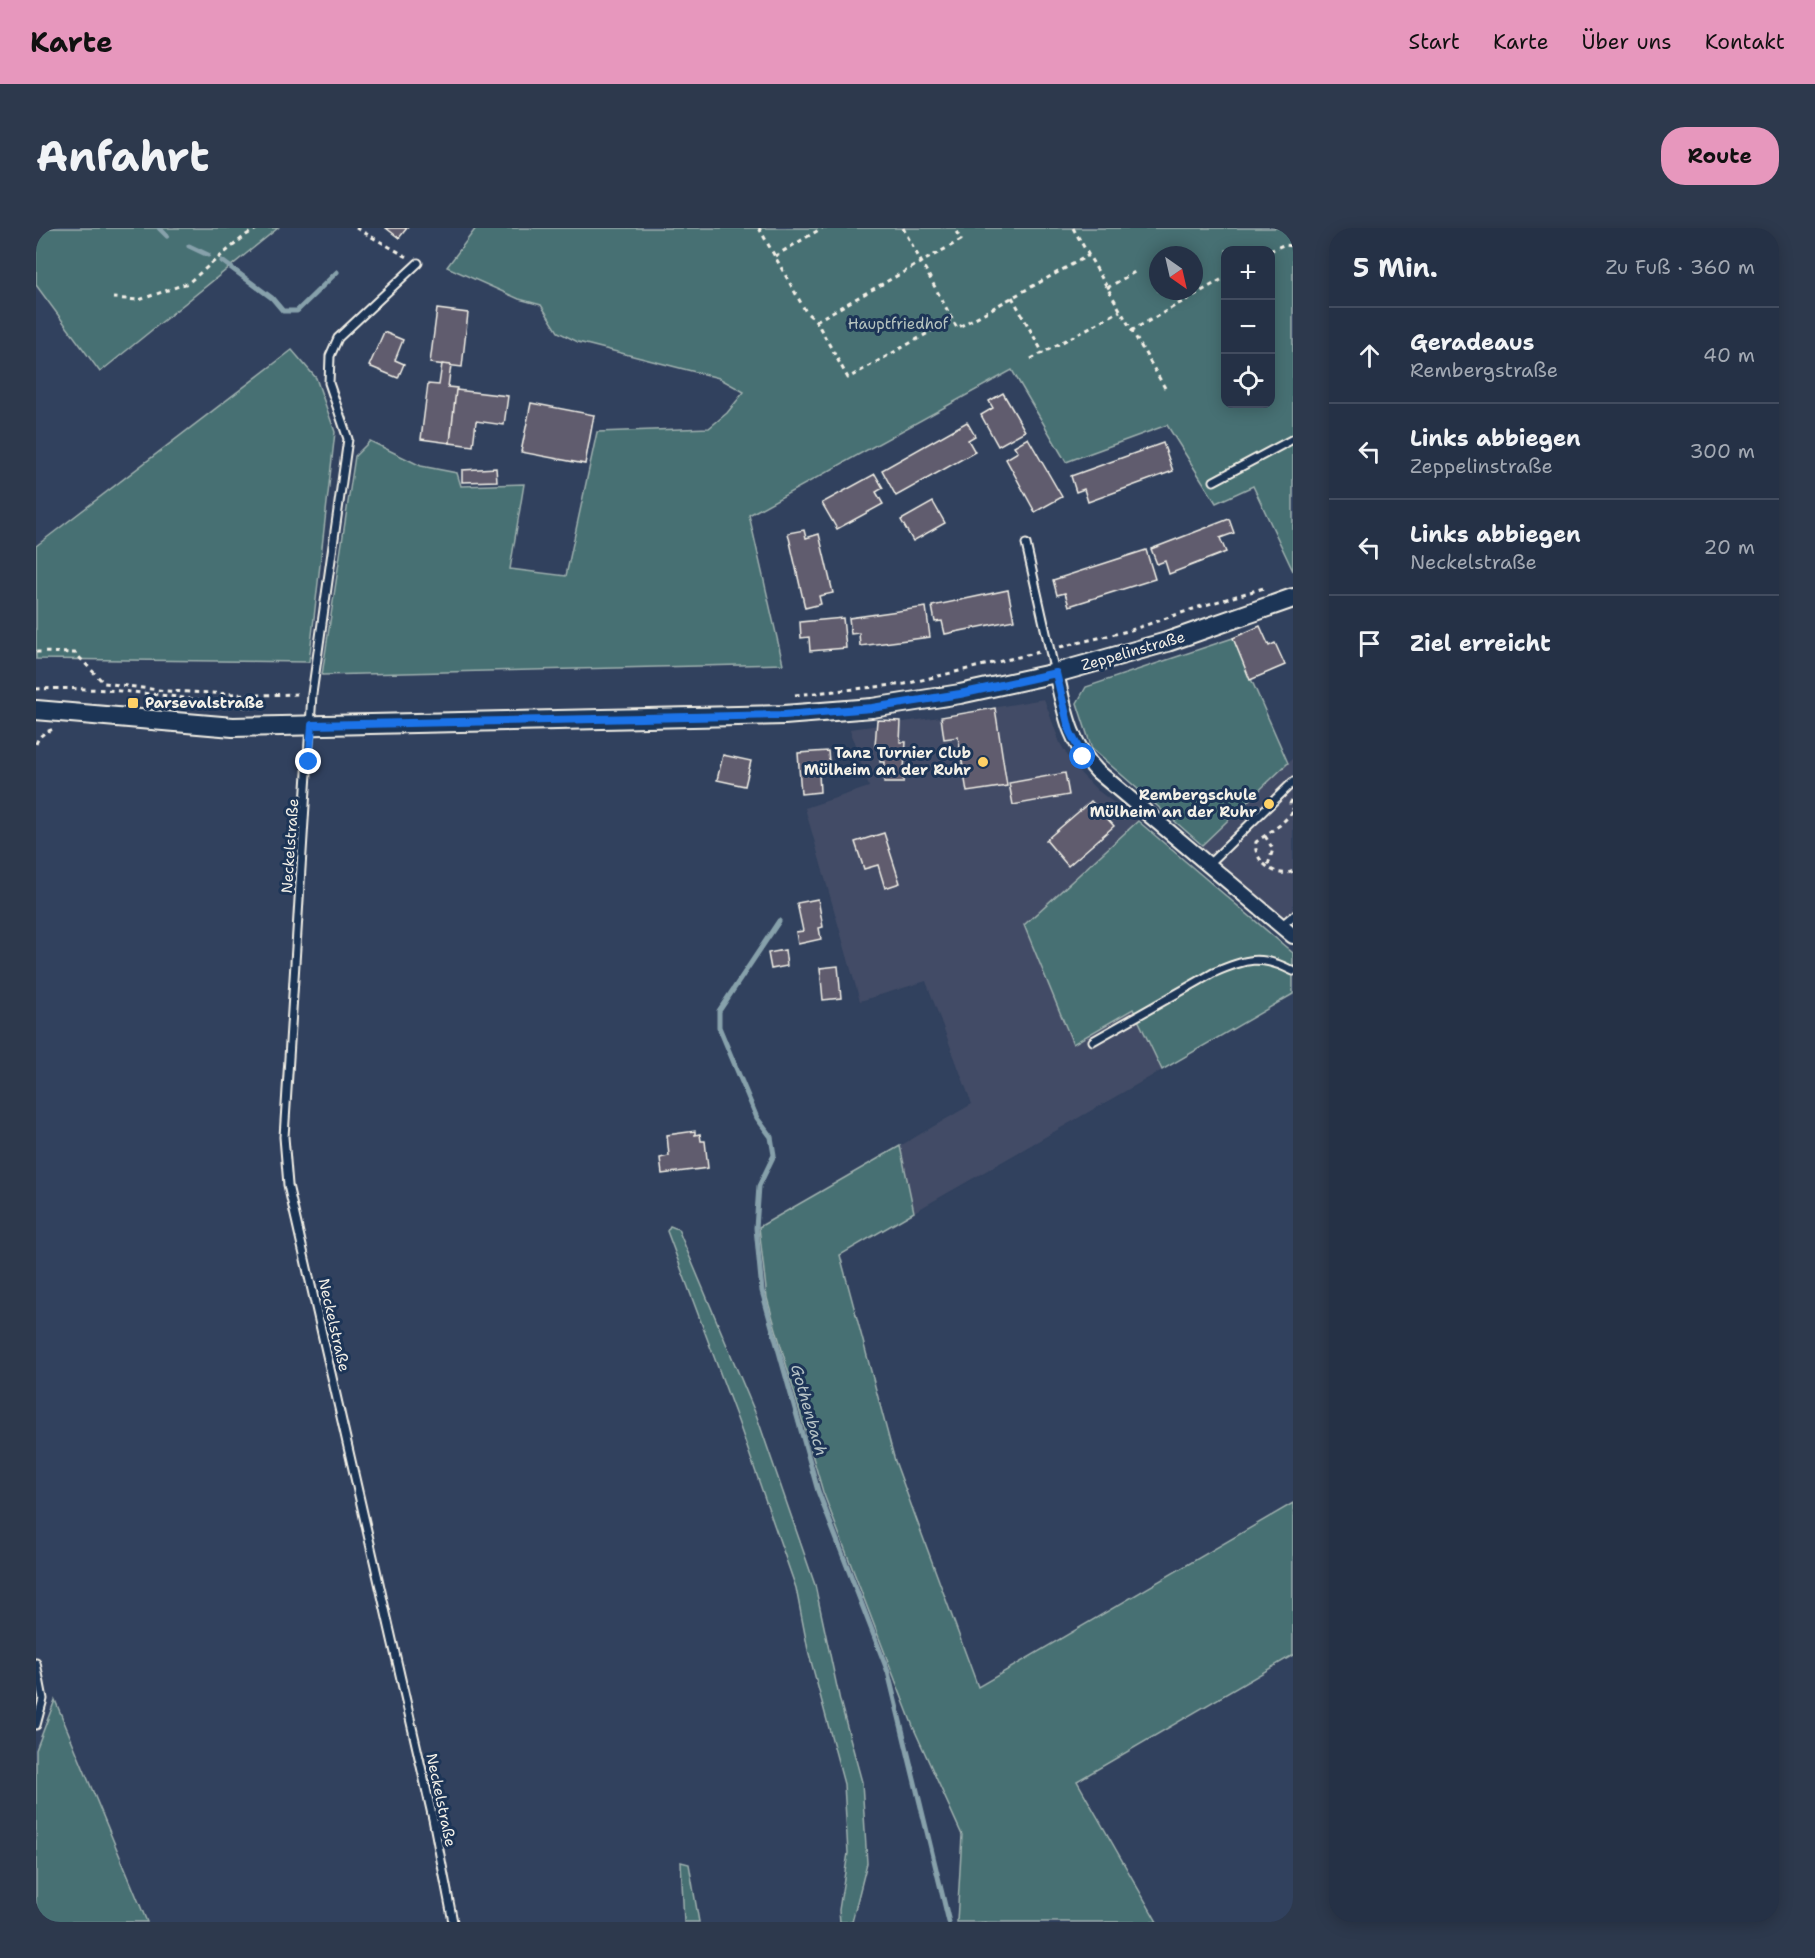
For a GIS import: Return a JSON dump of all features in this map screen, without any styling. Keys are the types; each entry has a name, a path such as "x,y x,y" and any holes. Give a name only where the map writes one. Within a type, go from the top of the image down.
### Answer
{"main road":[{"name":"Zeppelinstraße","path":"36,710 233,727 784,715 872,708 960,694 1056,673 1167,642 1293,598"}],"street":[{"path":"1056,673 1070,732 1083,757 1293,936"}],"lane":[{"name":"Neckelstraße","path":"418,263 338,338 330,356 329,382 348,439 312,694 312,725 284,1137 288,1185 428,1796 453,1922"},
{"path":"1214,481 1293,439"},
{"path":"1026,544 1056,673"},
{"path":"1209,864 1293,782"},
{"path":"1281,926 1293,916"},
{"path":"1093,1041 1213,973 1234,964 1256,959 1266,960 1293,971"},
{"path":"36,1663 43,1699 36,1725"}],"path":[{"path":"113,298 139,300 188,283 246,235 258,228"},
{"path":"356,228 418,263"},
{"path":"759,228 806,312 816,321 848,378 953,320"},
{"path":"811,228 814,233"},
{"path":"775,256 822,228"},
{"path":"903,228 957,328 1089,255"},
{"path":"816,321 961,240 954,228"},
{"path":"1074,228 1165,388"},
{"path":"1286,228 1293,240"},
{"path":"1275,248 1283,244 1293,246"},
{"path":"1107,288 1138,270"},
{"path":"1131,331 1221,280"},
{"path":"1012,297 1043,353"},
{"path":"1031,359 1120,311"},
{"path":"790,696 905,684 1128,631 1202,606 1270,587"},
{"path":"36,652 75,653 104,683 177,692 312,694"},
{"path":"36,689 62,688 177,696 254,709"},
{"path":"36,744 44,732 54,729 65,730"},
{"path":"1293,797 1290,804 1293,810 1280,825 1256,842 1254,849 1271,871 1286,874 1293,870"},
{"path":"1264,836 1273,849 1268,865"}],"shaded area":[{"path":"1044,699 1060,743 1074,767 1097,790 1138,821 1024,925 1074,1044 1133,1009 1162,1070 914,1212 900,1146 972,1104 926,981 860,1001 805,808 869,787 850,729 941,717"},
{"name":"Rembergschule Mülheim an der Ruhr","path":"1293,758 1293,928 1198,848"}],"green space":[{"path":"36,228 278,228 100,372 36,285"},
{"name":"Hauptfriedhof","path":"476,228 1293,228 1293,571 1253,486 1216,503 1167,425 1066,462 1012,370 749,515 783,664 322,675 355,456 370,441 421,466 457,473 461,486 524,484 510,569 566,576 597,432 709,428 727,413 744,392 719,378 578,342 558,332 541,305 519,299 447,267"},
{"path":"292,350 316,378 335,432 309,662 36,659 36,546"},
{"path":"1233,638 1288,763 1202,845 1092,749 1077,703 1086,687"},
{"path":"1138,821 1293,953 1293,994 1162,1070 1133,1009 1073,1044 1024,925"},
{"path":"900,1146 914,1212 840,1255 895,1461 978,1687 1293,1503 1293,1655 1077,1781 1157,1922 957,1922 962,1835 914,1729 823,1492 767,1298 759,1227"},
{"path":"670,1226 678,1229 757,1417 815,1585 840,1701 862,1782 867,1863 852,1922 840,1922 839,1910 848,1853 844,1784 808,1650 796,1588 738,1421 667,1231"},
{"path":"55,1700 147,1922 36,1922 36,1750"},
{"path":"681,1862 689,1864 699,1922 684,1922"}],"building":[{"path":"386,228 407,228 399,238"},
{"path":"437,309 468,313 462,367 430,363"},
{"path":"384,332 403,340 395,360 404,364 398,378 369,366"},
{"path":"442,364 451,365 448,387 457,388 450,443 421,439 428,384 439,385"},
{"path":"456,390 508,396 504,425 476,421 473,446 450,443"},
{"path":"1003,393 1025,431 998,446 981,415 993,408 989,401"},
{"path":"531,403 594,415 585,464 521,452"},
{"path":"967,422 975,436 968,440 975,452 896,496 882,470"},
{"path":"1028,438 1062,497 1035,512 1006,459 1018,452 1014,446"},
{"path":"1163,443 1173,471 1088,502 1084,489 1076,492 1071,476"},
{"path":"496,468 497,481 462,482 462,470"},
{"path":"875,474 883,488 876,492 883,504 837,529 822,503"},
{"path":"933,502 945,523 913,541 901,520"},
{"path":"1229,519 1234,533 1220,538 1226,552 1169,574 1165,561 1157,564 1151,549"},
{"path":"804,530 806,538 819,534 833,593 819,596 821,604 805,608 788,533"},
{"path":"1146,550 1155,579 1069,606 1065,593 1057,595 1053,580"},
{"path":"1008,590 1014,620 945,634 942,621 935,622 932,606"},
{"path":"926,607 930,637 860,646 859,633 851,634 849,618"},
{"path":"843,618 846,648 810,651 809,637 801,638 800,622"},
{"path":"1260,626 1269,646 1275,643 1285,665 1250,680 1233,638"},
{"name":"Tanz Turnier Club Mülheim an der Ruhr","path":"995,708 1007,786 967,792 958,737 944,739 941,717"},
{"path":"877,720 901,721 900,742 906,742 903,783 884,783 885,762 880,762 881,747 875,746"},
{"path":"828,751 830,772 819,773 820,792 801,794 798,753"},
{"path":"723,755 751,761 745,786 717,780"},
{"path":"1065,773 1069,795 1013,805 1009,783"},
{"path":"1091,801 1114,826 1068,866 1046,840"},
{"path":"884,833 900,883 885,888 878,865 864,869 855,842"},
{"path":"818,899 823,927 819,928 821,939 798,944 796,932 803,931 797,903"},
{"path":"785,950 787,966 771,969 768,953"},
{"path":"838,966 841,998 823,1000 820,968"},
{"path":"695,1131 695,1135 700,1134 701,1141 705,1141 708,1168 662,1174 660,1158 669,1156 667,1135"}],"waterway":[{"path":"159,228 167,236"},
{"path":"189,246 208,255"},
{"path":"222,261 272,298 283,311 297,311 337,272"},
{"name":"Gothenbach","path":"779,921 719,1011 719,1027 757,1118 771,1137 774,1155 759,1186 756,1228 762,1291 818,1491 888,1672 949,1922"}],"place":[{"name":"Parsevalstraße","path":"133,703"},
{"name":"Tanz Turnier Club Mülheim an der Ruhr","path":"983,762"},
{"name":"Rembergschule Mülheim an der Ruhr","path":"1269,804"}],"route":[{"path":"309,762 312,725 784,715 872,708 960,694 1056,673 1070,732 1083,757"}]}
